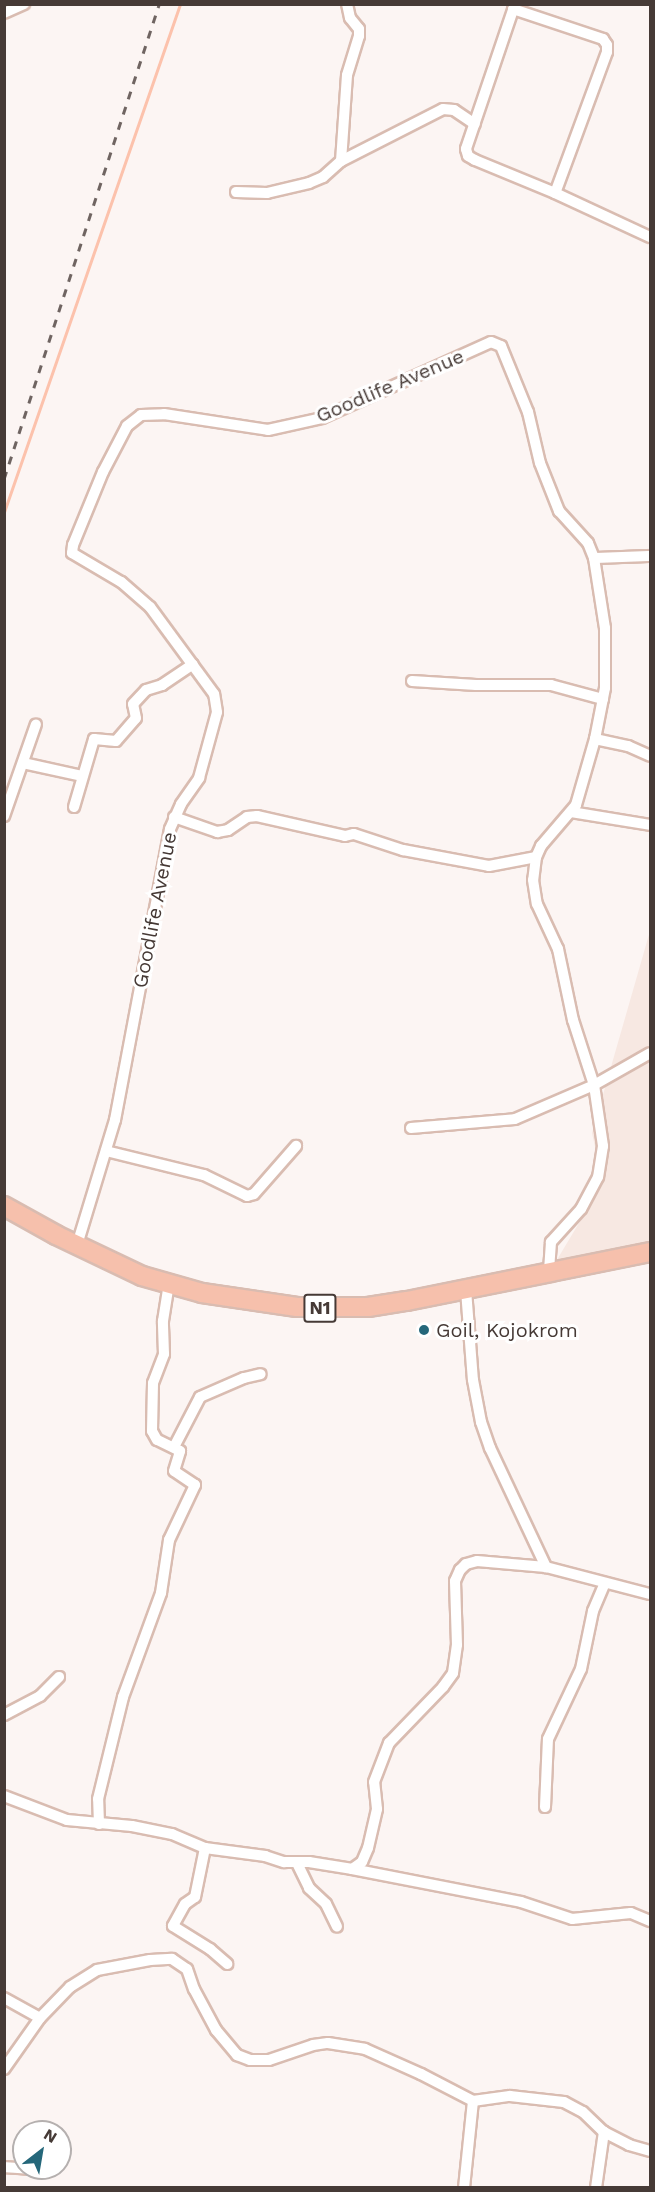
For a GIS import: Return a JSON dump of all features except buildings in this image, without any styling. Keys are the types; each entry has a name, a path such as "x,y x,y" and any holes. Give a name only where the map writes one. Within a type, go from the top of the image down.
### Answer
{"highway":[{"name":"N1","path":"4,1206 142,1276 229,1299 325,1308 368,1307 549,1274 651,1252"}],"street":[{"path":"4,13 24,4"},
{"path":"341,161 347,75 359,36 359,29 350,18 347,4"},
{"path":"555,193 607,52 607,45 603,39 514,7 466,149 468,156 651,237"},
{"path":"236,192 267,194 294,188 323,177 341,161 443,109 454,110 475,124"},
{"name":"Goodlife Avenue","path":"77,1245 115,1120 145,953 174,818 200,778 217,712 214,694 150,608 121,582 72,553 72,545 103,472 127,426 141,415 164,414 267,430 322,418 491,342 496,342 501,346 528,412 540,463 558,511 588,543 594,558 605,628 603,699 596,739 576,805 541,846 536,857 532,880 537,904 558,949 573,1020 594,1085 603,1146 601,1166 581,1209 551,1242 549,1274"},
{"path":"594,558 651,556"},
{"path":"74,807 94,739 116,741 136,718 133,704 148,687 162,685 193,664"},
{"path":"412,681 476,685 551,685 603,699"},
{"path":"4,816 36,724"},
{"path":"596,739 628,746 651,756"},
{"path":"23,763 82,776"},
{"path":"571,812 651,825"},
{"path":"174,818 217,832 228,830 247,817 257,816 345,836 354,834 402,850 489,866 536,857"},
{"path":"411,1128 516,1119 594,1085 651,1053"},
{"path":"106,1151 204,1175 247,1196 254,1194 296,1146"},
{"path":"99,1824 98,1799 123,1697 161,1593 169,1540 195,1487 195,1484 175,1473 181,1453 174,1447 157,1440 152,1431 153,1383 164,1354 163,1322 169,1284"},
{"path":"466,1290 473,1380 481,1422 490,1448 546,1567"},
{"path":"174,1447 200,1397 244,1378 261,1374"},
{"path":"352,1869 362,1862 368,1848 377,1809 374,1782 389,1743 444,1687 453,1673 457,1645 455,1581 466,1564 477,1562 546,1567 651,1593"},
{"path":"545,1807 548,1739 581,1669 593,1611 604,1583"},
{"path":"4,1715 40,1696 59,1677"},
{"path":"4,1796 57,1818 132,1826 172,1834 205,1848 297,1863 309,1862 352,1869 521,1902 572,1919 631,1913 651,1921"},
{"path":"205,1848 195,1897 185,1904 173,1926 210,1949 227,1965"},
{"path":"297,1863 309,1888 326,1904 337,1927"},
{"path":"4,2069 40,2018 70,1988 102,1967 172,1959 187,1970 194,1989 216,2030 237,2055 249,2060 269,2060 313,2045 328,2043 365,2049 421,2074 472,2101 510,2096 564,2102 583,2112 604,2132 629,2145 651,2151"},
{"path":"4,1998 40,2018"},
{"path":"464,2187 472,2101"},
{"path":"596,2187 604,2132"}],"shaded area":[{"path":"650,931 650,1248 552,1268 603,1183 592,1133"}],"waterway":[{"path":"4,512 180,4"}],"railway":[{"path":"4,479 159,4"}],"place":[{"name":"Goil, Kojokrom","path":"424,1330"}]}
